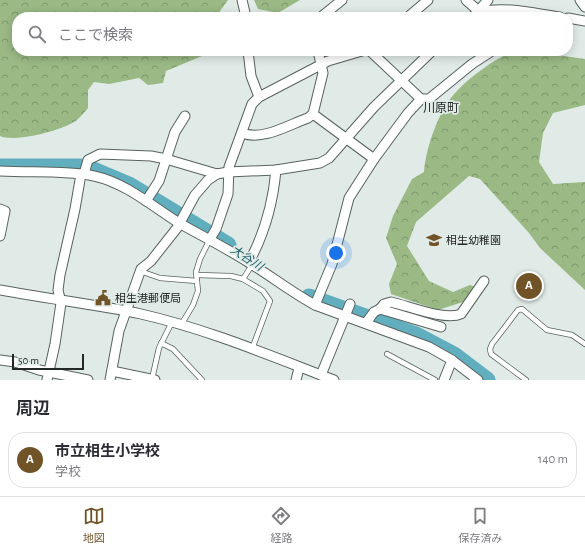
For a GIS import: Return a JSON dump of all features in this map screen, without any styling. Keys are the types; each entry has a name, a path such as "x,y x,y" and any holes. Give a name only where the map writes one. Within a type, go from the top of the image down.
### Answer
{"street":[{"path":"242,0 245,12"},
{"path":"331,12 342,0"},
{"path":"414,12 428,0"},
{"path":"466,0 475,12"},
{"path":"479,12 488,0"},
{"path":"580,0 585,7"},
{"path":"486,12 494,9 527,12"},
{"path":"573,19 585,21"},
{"path":"249,56 251,76 259,97"},
{"path":"242,133 255,136 264,134 308,118 313,114 323,73 319,56"},
{"path":"212,235 228,194 228,172 252,104 259,97 328,62 347,56"},
{"path":"375,56 421,99 429,99 472,64 484,56"},
{"path":"154,380 111,375 125,311 140,271 151,261 181,221 195,195 208,180 217,174 228,172 276,170 320,163 329,158 356,126 427,56"},
{"path":"317,301 332,264 348,198 374,159 408,113 421,99"},
{"path":"313,114 374,159"},
{"path":"149,197 166,159 175,132 185,116"},
{"path":"48,376 55,344 61,303 58,290 60,275 84,171 92,157 100,154 151,156 217,174"},
{"path":"250,263 270,212 276,170"},
{"path":"0,172 84,171 149,197 181,221 212,235 300,297 317,301 345,316 372,316 441,327"},
{"path":"0,209 5,211 0,236"},
{"path":"372,316 384,304 391,302 445,316 456,316 461,314 484,281"},
{"path":"0,290 125,311 172,322 252,349 334,380"},
{"path":"321,375 350,304"},
{"path":"372,316 452,360 478,380"},
{"path":"0,360 15,362 48,376 88,380"},
{"path":"444,380 452,360"},
{"path":"296,380 299,368"}],"lane":[{"path":"181,325 194,305 198,291 197,275 200,259 212,235"},
{"path":"243,279 250,263"},
{"path":"140,271 160,278 197,281"},
{"path":"197,275 231,276 243,279 263,291 270,301 252,349"},
{"path":"526,380 491,354 490,349 492,344 518,310 522,309 547,330 572,336 585,344"},
{"path":"154,380 161,343 172,322"},
{"path":"161,343 173,349 202,380"},
{"path":"387,354 435,380"}],"green space":[{"path":"0,0 228,0 220,12 12,12 12,56 202,56 166,71 163,83 148,85 139,78 109,84 94,82 88,90 88,108 71,124 62,128 28,137 7,138 0,136"},
{"path":"254,0 300,0 280,12 258,9"},
{"path":"503,56 564,56 585,59 585,105 553,113 543,133 539,162 553,184 585,182 585,290 540,248 529,233 480,179 469,176 416,222 407,246 429,281 453,292 470,285 476,287 466,301 438,310 391,294 389,284 397,264 386,238 393,216 412,179 424,172 427,151 434,129 450,99 469,79"}],"waterway":[{"name":"大谷川","path":"0,167 79,167 91,169 129,185 228,245"},
{"name":"大谷川","path":"309,297 416,335 454,355 487,380"}],"place":[{"name":"相生幼稚園","path":"434,240"},
{"name":"市立相生小学校","path":"529,286"},
{"name":"相生港郵便局","path":"103,298"}],"district":[{"name":"川原町","path":"441,108"}]}
